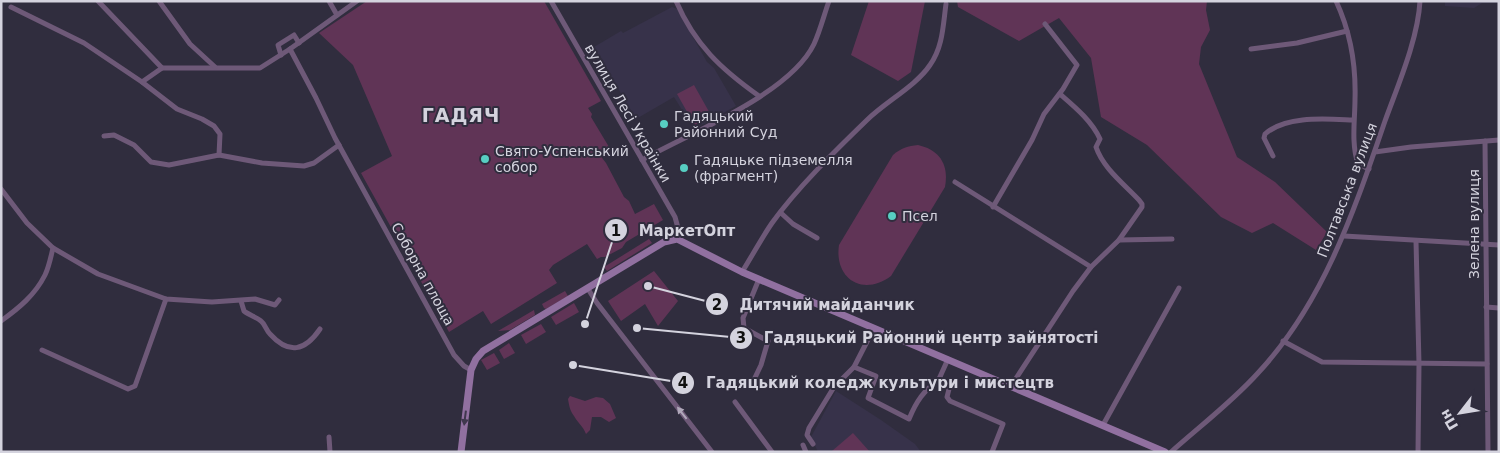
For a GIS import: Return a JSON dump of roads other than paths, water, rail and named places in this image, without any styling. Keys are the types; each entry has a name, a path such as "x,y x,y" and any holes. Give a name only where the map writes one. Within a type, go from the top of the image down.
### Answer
{"street":[{"path":"98,1 162,68"},
{"path":"160,1 190,44 215,67"},
{"path":"328,1 337,14"},
{"path":"142,82 162,68 260,68 299,43 357,1"},
{"name":"вулиця Лесі Українки","path":"551,1 675,216 678,228 677,239"},
{"path":"676,1 700,45 733,78 759,96"},
{"path":"642,160 731,114 798,68 814,45 829,1"},
{"path":"1336,1 1344,18 1352,55 1355,89 1353,120 1356,157 1358,164 1369,169"},
{"name":"Полтавська вулиця","path":"1171,452 1258,373 1297,323 1327,273 1344,236 1369,169 1409,53 1420,12 1420,1"},
{"path":"742,272 772,223 801,188 868,119 920,77 930,66 938,52 942,37 946,4"},
{"path":"11,7 84,43 142,82 177,109 202,118 214,126 220,134 219,156"},
{"path":"993,207 1032,140 1044,114 1060,94 1077,65 1045,24"},
{"path":"1251,49 1297,43 1347,31"},
{"path":"280,56 278,45 294,35 299,43"},
{"name":"Соборна площа","path":"290,49 339,145 454,355 464,366 472,370"},
{"path":"1011,386 1073,291 1091,268 1118,240 1142,207 1142,204 1106,165 1097,151 1096,147 1100,139 1097,132 1081,113 1060,94"},
{"path":"1273,156 1264,138 1265,134 1273,128 1305,119 1353,120"},
{"path":"104,136 114,135 134,145 151,162 170,165 219,156 262,163 304,166 314,163 339,145"},
{"name":"Зелена вулиця","path":"1486,140 1488,452"},
{"path":"1375,152 1499,140"},
{"path":"955,182 1091,268"},
{"path":"1,189 26,224 53,248 98,274 166,300 212,302 255,299 275,305 279,300"},
{"path":"781,213 793,224 817,238"},
{"path":"1344,236 1499,246"},
{"path":"461,452 472,370 476,360 483,351 664,242 677,239 742,272 1165,452"},
{"path":"1118,240 1172,239"},
{"path":"1416,241 1419,364 1418,452"},
{"path":"1,321 21,306 37,288 46,274 53,248"},
{"path":"751,386 761,365 768,341 744,328 743,318 759,279"},
{"path":"1103,425 1179,288"},
{"path":"588,289 712,452"},
{"path":"42,350 128,389 132,388 166,300"},
{"path":"242,301 244,311 262,321 269,333 284,346 298,348 311,341 320,329"},
{"path":"1486,307 1499,308"},
{"path":"813,444 807,435 809,428 834,388 854,367 874,328"},
{"path":"1283,341 1322,362 1487,364"},
{"path":"854,367 876,376 868,398 909,419 921,395 939,379 948,359"},
{"path":"939,379 949,390 947,396 950,401 1003,424 992,452"},
{"path":"735,402 772,452"},
{"path":"329,437 330,452"},
{"path":"803,445 806,452"}],"place":[{"name":"Гадяцький Районний Суд","path":"664,124"},
{"name":"Свято-Успенський собор","path":"485,159"},
{"name":"Гадяцьке підземелля (фрагмент)","path":"684,168"},
{"name":"Псел","path":"892,216"},
{"name":"Дитячий майданчик","path":"648,286"},
{"name":"МаркетОпт","path":"585,324"},
{"name":"Гадяцький Районний центр зайнятості","path":"637,328"},
{"name":"Гадяцький коледж культури і мистецтв","path":"573,365"}],"district":[{"name":"ГАДЯЧ","path":"461,115"}]}
